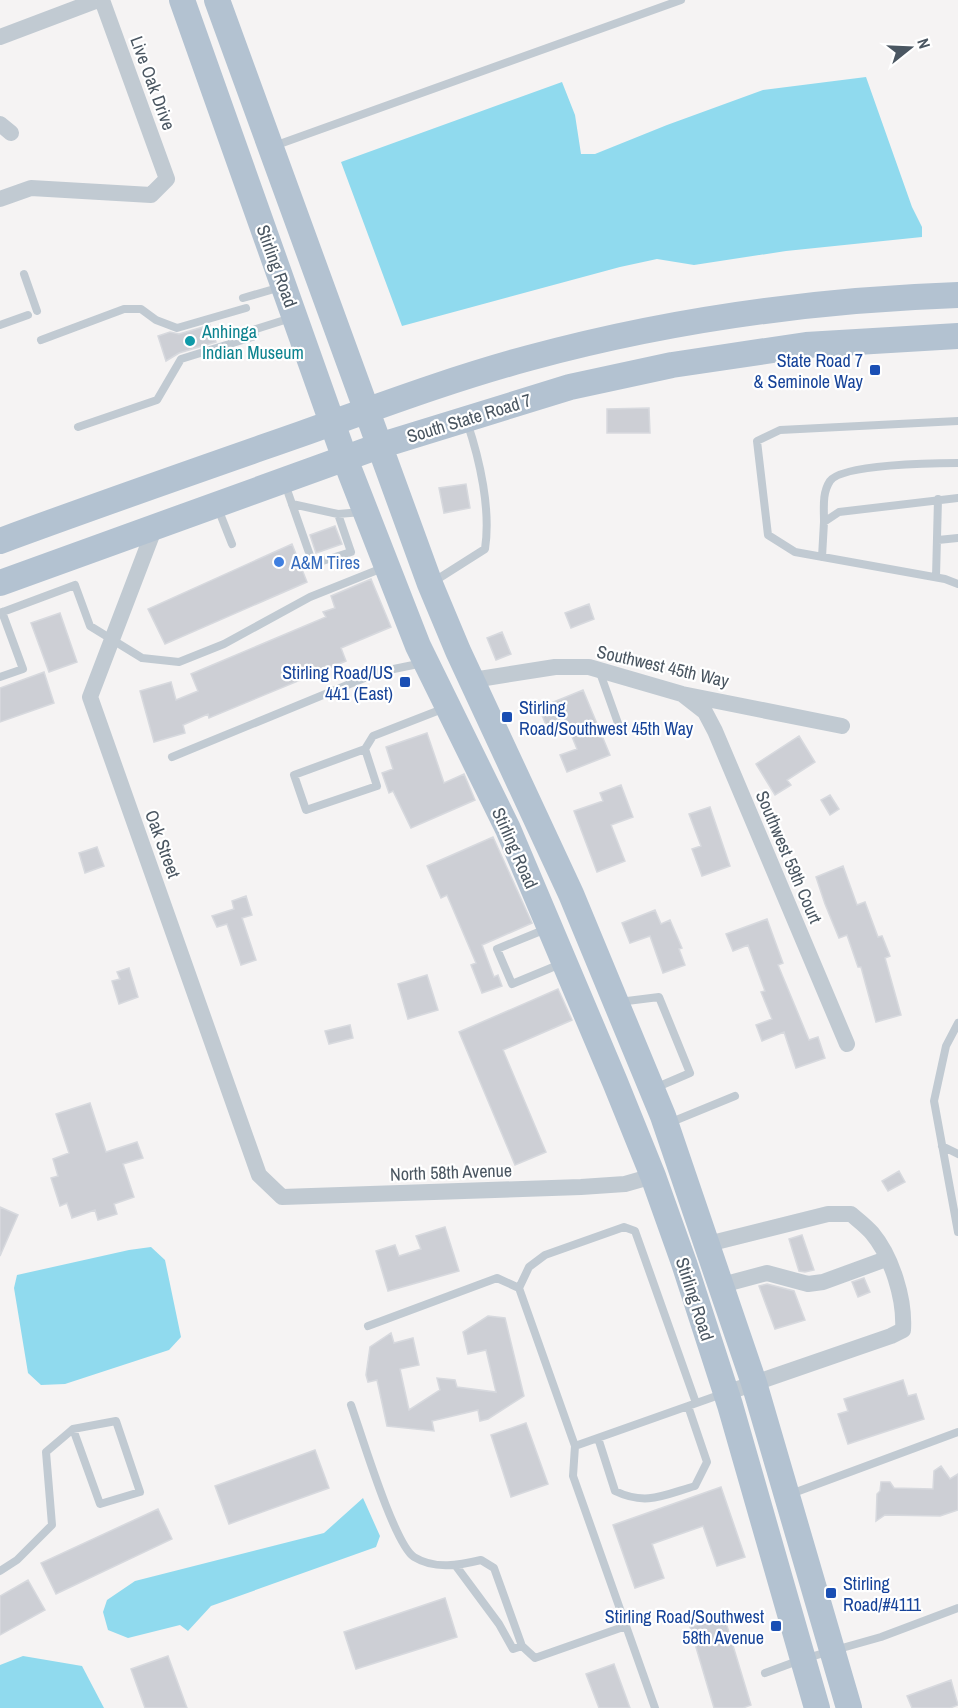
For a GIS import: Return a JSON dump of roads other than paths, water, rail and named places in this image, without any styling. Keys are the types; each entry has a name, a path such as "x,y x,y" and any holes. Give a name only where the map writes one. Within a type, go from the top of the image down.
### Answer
{"main road":[{"name":"Stirling Road","path":"182,0 345,459 386,566 426,662 498,810 550,928 652,1176 684,1263 726,1393 817,1708"},
{"name":"Stirling Road","path":"217,0 430,584 544,834 666,1125 754,1383 849,1708"},
{"path":"0,541 366,409 528,358 666,326 846,302 958,295"},
{"name":"South State Road 7","path":"0,583 216,506 288,492 345,459 379,446 570,387 684,363 806,345 958,336"},
{"path":"498,810 510,808 518,810 544,834"}],"street":[{"path":"0,37 100,0"},
{"name":"Live Oak Drive","path":"0,199 32,188 152,195 167,179 100,0"},
{"name":"Oak Street","path":"155,528 90,697 259,1175"},
{"name":"Southwest 45th Way","path":"473,680 555,667 599,670 682,694 842,726"},
{"name":"Southwest 59th Court","path":"682,694 705,712 715,730 847,1044"},
{"name":"North 58th Avenue","path":"259,1175 282,1197 625,1184 652,1176"},
{"path":"708,1244 828,1214 851,1214 873,1234 900,1293 904,1312 903,1330 726,1393"},
{"path":"722,1285 766,1273 808,1284 823,1282 886,1259"}],"lane":[{"path":"270,148 681,0"},
{"path":"24,274 37,311"},
{"path":"41,340 124,309 141,309 156,320 177,328 284,286"},
{"path":"0,325 28,315"},
{"path":"78,427 157,400 181,359 295,317"},
{"path":"430,584 485,549 488,530 478,466 466,418"},
{"path":"958,421 780,430 757,441 768,535 795,552 936,577 958,584"},
{"path":"822,557 824,496 831,480 844,472 908,463 958,463"},
{"path":"288,492 313,564 351,552 338,514"},
{"path":"288,492 338,514 365,512"},
{"path":"824,522 838,512 958,498"},
{"path":"936,577 938,499"},
{"path":"216,506 232,544"},
{"path":"938,540 958,538"},
{"path":"0,677 23,669 1,612 75,585 90,626 142,658 179,662 225,644 310,597 386,566"},
{"path":"172,757 379,672 426,662"},
{"path":"599,670 619,726"},
{"path":"365,749 377,786 306,810 294,776 365,749 372,736 448,707"},
{"path":"550,928 497,949 512,984 564,962"},
{"path":"616,1003 659,997 690,1073 652,1089"},
{"path":"958,1023 946,1046 934,1101 958,1232"},
{"path":"666,1125 735,1096"},
{"path":"942,1146 958,1154"},
{"path":"598,1438 615,1491 630,1498 645,1501 694,1486 707,1462 663,1308 635,1231 624,1227 545,1255 529,1267 519,1288 575,1446 573,1476 655,1708"},
{"path":"368,1326 497,1278 519,1288"},
{"path":"575,1446 726,1393"},
{"path":"351,1405 398,1533 413,1556 432,1563 456,1566 481,1560 494,1568 522,1646 535,1658 626,1626"},
{"path":"0,1571 16,1560 52,1525 46,1452 72,1429 116,1421 140,1492 100,1503 72,1429"},
{"path":"788,1496 958,1432"},
{"path":"456,1566 499,1624 513,1649 522,1646"},
{"path":"765,1673 803,1659 881,1637 958,1608"}],"water":[{"path":"866,77 912,207 922,227 922,237 786,251 694,265 657,259 402,326 341,162 562,82 575,115 581,154 595,154 763,90"},
{"path":"151,1247 165,1260 181,1337 169,1350 65,1384 41,1385 28,1373 14,1288 17,1275"},
{"path":"363,1498 380,1536 376,1547 211,1606 188,1631 180,1625 128,1638 108,1630 103,1612 107,1600 135,1581 324,1533"},
{"path":"23,1656 82,1666 104,1708 0,1708 0,1665"}],"place":[{"name":"Anhinga Indian Museum","path":"190,341"},
{"name":"State Road 7 & Seminole Way","path":"875,370"},
{"name":"A&M Tires","path":"279,562"},
{"name":"Stirling Road/US 441 (East)","path":"405,682"},
{"name":"Stirling Road/Southwest 45th Way","path":"507,717"},
{"name":"Stirling Road/#4111","path":"831,1593"},
{"name":"Stirling Road/Southwest 58th Avenue","path":"776,1626"}]}
